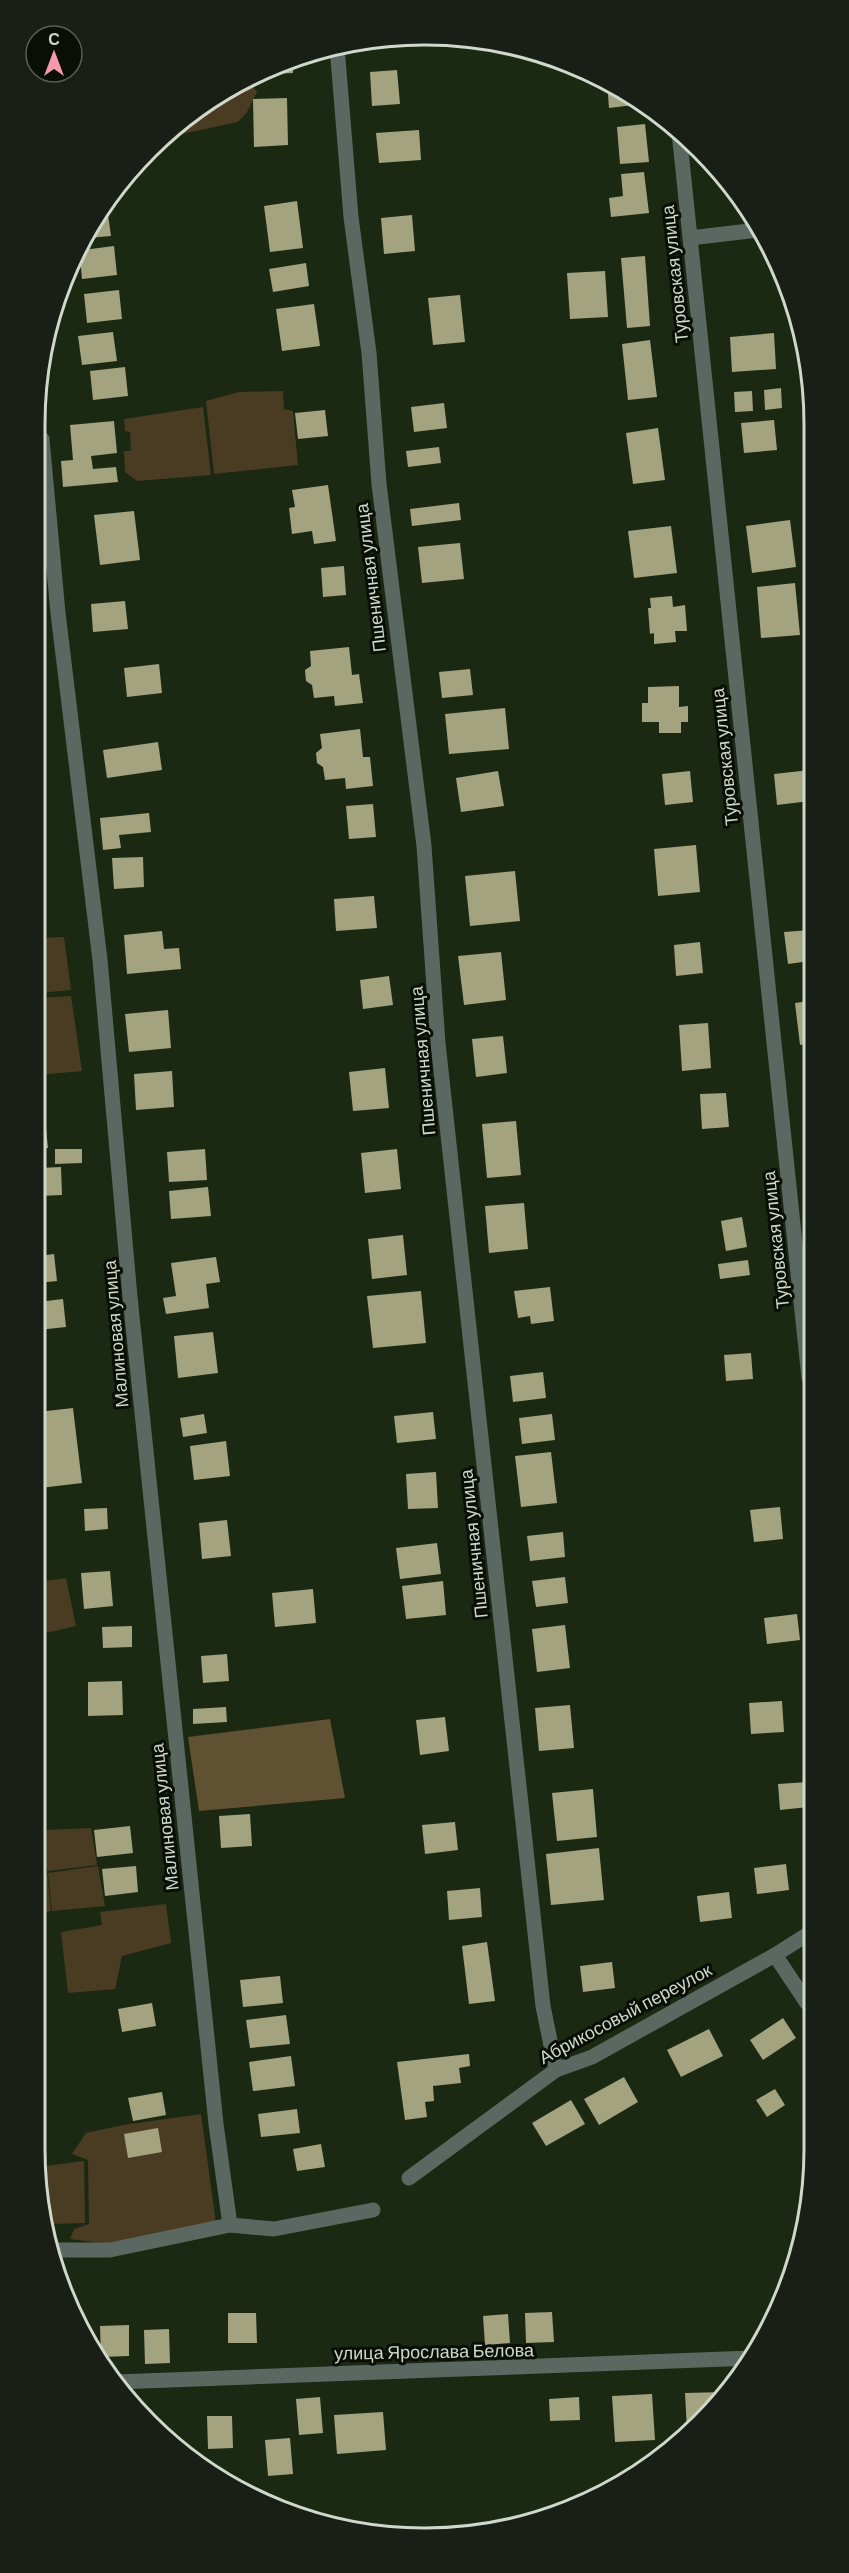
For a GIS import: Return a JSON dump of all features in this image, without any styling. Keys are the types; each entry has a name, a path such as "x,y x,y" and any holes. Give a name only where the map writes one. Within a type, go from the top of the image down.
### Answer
{"street":[{"name":"Пшеничная улица","path":"337,55 351,217 369,353 381,508 424,846 442,1079 543,2006 556,2070"},
{"name":"Туровская улица","path":"680,144 804,1330"},
{"path":"690,238 750,231"},
{"name":"Малиновая улица","path":"45,472 58,613 100,960 132,1320 214,2113 230,2224"},
{"name":"Абрикосовый переулок","path":"409,2178 556,2070 592,2057 804,1937"},
{"path":"775,1955 804,1998"},
{"path":"59,2250 110,2250 230,2224 274,2229 373,2210"},
{"name":"улица Ярослава Белова","path":"124,2382 306,2373 517,2369 740,2359"}],"shaded area":[{"path":"253,86 257,92 247,112 238,122 179,134 214,109"},
{"path":"283,391 284,409 293,411 298,465 214,474 206,401 239,392"},
{"path":"203,407 211,475 137,481 125,472 124,451 131,451 130,432 125,431 124,419"},
{"path":"64,937 71,990 45,992 45,938"},
{"path":"71,996 82,1071 45,1074 45,998"},
{"path":"66,1578 76,1626 45,1633 45,1581"},
{"path":"330,1719 345,1798 199,1811 188,1737"},
{"path":"91,1828 97,1865 48,1871 47,1869 51,1911 45,1912 45,1850 46,1830"},
{"path":"98,1866 105,1906 52,1911 48,1873"},
{"path":"166,1904 171,1943 122,1956 115,1989 68,1993 61,1932 102,1925 100,1912"},
{"path":"201,2114 216,2223 108,2244 70,2239 74,2229 89,2224 88,2160 72,2154 86,2133 123,2125"},
{"path":"84,2161 85,2223 52,2224 46,2166"}],"building":[{"path":"293,69 293,73 280,74"},
{"path":"397,70 400,104 372,106 370,72"},
{"path":"608,93 629,106 609,108"},
{"path":"287,98 288,145 254,147 253,99"},
{"path":"645,124 649,162 620,164 617,127"},
{"path":"419,130 421,160 379,163 376,133"},
{"path":"644,172 649,213 611,217 609,198 623,196 621,174"},
{"path":"297,201 303,248 270,252 264,206"},
{"path":"108,215 111,236 95,237"},
{"path":"412,215 415,251 384,254 381,218"},
{"path":"114,246 117,275 82,279 81,264 88,249"},
{"path":"645,256 650,326 627,328 621,258"},
{"path":"306,263 309,286 273,292 269,269"},
{"path":"605,271 608,317 570,319 567,273"},
{"path":"119,290 122,319 87,323 84,294"},
{"path":"460,295 465,342 433,345 428,298"},
{"path":"314,304 320,346 282,351 276,309"},
{"path":"113,332 117,361 82,365 78,336"},
{"path":"774,333 776,369 732,372 730,337"},
{"path":"650,340 657,397 628,400 622,344"},
{"path":"125,367 128,396 93,400 90,371"},
{"path":"781,388 782,408 765,410 764,390"},
{"path":"752,391 753,411 735,412 734,392"},
{"path":"444,403 447,428 414,432 411,407"},
{"path":"325,410 328,436 298,439 295,413"},
{"path":"774,420 777,450 744,453 741,423"},
{"path":"114,421 117,453 91,456 93,469 116,467 118,482 63,487 61,461 73,460 70,425"},
{"path":"658,428 665,480 633,484 626,433"},
{"path":"439,447 441,463 408,467 406,451"},
{"path":"328,485 336,541 314,544 312,531 292,534 289,508 295,507 292,490"},
{"path":"459,503 461,520 412,526 410,509"},
{"path":"134,511 140,560 100,565 94,515"},
{"path":"790,520 796,567 752,573 746,526"},
{"path":"671,526 677,573 634,578 628,531"},
{"path":"460,543 464,579 422,583 418,547"},
{"path":"344,566 346,595 323,597 321,568"},
{"path":"795,583 800,635 761,638 757,587"},
{"path":"672,596 673,607 685,605 687,631 675,631 676,642 654,644 654,633 650,634 648,608 651,608 650,598"},
{"path":"125,601 128,629 93,632 91,604"},
{"path":"349,647 352,675 359,674 363,703 335,706 334,696 314,698 312,685 306,681 305,670 311,666 310,651"},
{"path":"159,664 162,693 127,697 124,668"},
{"path":"470,669 473,695 442,698 439,672"},
{"path":"679,686 679,707 688,706 688,722 681,722 681,733 659,733 659,722 642,722 642,703 648,703 648,687"},
{"path":"505,708 509,749 449,754 445,714"},
{"path":"360,729 363,757 370,757 373,786 346,789 345,778 325,780 323,767 317,763 316,753 322,748 320,734"},
{"path":"158,742 162,770 107,778 103,750"},
{"path":"498,771 504,806 461,812 456,778"},
{"path":"690,771 693,802 665,805 662,774"},
{"path":"804,771 804,802 777,805 774,774"},
{"path":"373,804 376,837 349,839 346,806"},
{"path":"149,813 151,832 119,835 121,848 103,850 100,818"},
{"path":"696,845 700,892 658,896 654,849"},
{"path":"143,857 144,887 114,889 112,858"},
{"path":"515,871 520,921 470,926 465,876"},
{"path":"374,896 377,928 336,931 334,899"},
{"path":"804,930 804,962 788,964 784,932"},
{"path":"162,931 164,949 179,948 181,969 127,974 124,935"},
{"path":"700,942 703,973 676,976 674,945"},
{"path":"501,952 506,1000 464,1005 458,956"},
{"path":"389,976 393,1005 363,1009 360,980"},
{"path":"804,1002 804,1044 800,1045 795,1003"},
{"path":"168,1010 171,1048 129,1052 125,1014"},
{"path":"708,1023 711,1068 682,1071 679,1025"},
{"path":"503,1036 507,1073 476,1077 472,1039"},
{"path":"385,1068 389,1108 353,1111 349,1072"},
{"path":"172,1071 174,1107 136,1110 134,1074"},
{"path":"726,1093 729,1127 702,1129 700,1094"},
{"path":"45,1118 48,1148 45,1148"},
{"path":"516,1121 521,1175 487,1178 482,1124"},
{"path":"55,1149 82,1149 82,1163 55,1164"},
{"path":"205,1149 207,1180 169,1182 167,1152"},
{"path":"397,1149 401,1189 365,1193 361,1153"},
{"path":"61,1167 62,1195 45,1196 45,1168"},
{"path":"208,1187 211,1216 171,1219 169,1191"},
{"path":"524,1203 528,1249 489,1253 485,1206"},
{"path":"742,1217 747,1247 726,1251 721,1221"},
{"path":"403,1235 407,1275 372,1279 368,1239"},
{"path":"54,1254 57,1281 45,1282 45,1255"},
{"path":"216,1257 220,1282 206,1284 209,1308 166,1314 163,1298 176,1296 171,1263"},
{"path":"748,1260 750,1275 720,1279 718,1264"},
{"path":"550,1287 554,1321 531,1324 530,1316 518,1318 514,1291"},
{"path":"421,1291 426,1343 373,1348 367,1296"},
{"path":"63,1299 66,1327 45,1329 45,1301"},
{"path":"213,1332 218,1373 178,1378 174,1336"},
{"path":"751,1353 753,1379 726,1381 724,1355"},
{"path":"543,1372 546,1398 513,1402 510,1376"},
{"path":"73,1408 82,1483 45,1487 45,1411"},
{"path":"433,1412 436,1439 397,1443 394,1416"},
{"path":"204,1414 207,1433 183,1437 180,1418"},
{"path":"552,1414 555,1440 522,1444 519,1418"},
{"path":"226,1441 230,1476 194,1480 190,1446"},
{"path":"551,1452 557,1503 521,1507 515,1456"},
{"path":"436,1472 438,1508 408,1509 406,1474"},
{"path":"780,1507 783,1539 754,1542 750,1510"},
{"path":"107,1508 108,1529 85,1531 84,1509"},
{"path":"227,1520 231,1556 202,1559 199,1523"},
{"path":"563,1532 565,1557 530,1561 527,1536"},
{"path":"437,1543 441,1574 400,1579 396,1548"},
{"path":"110,1571 113,1606 84,1609 81,1573"},
{"path":"565,1577 568,1603 536,1607 532,1581"},
{"path":"443,1581 446,1615 406,1619 402,1586"},
{"path":"313,1589 316,1623 275,1627 272,1593"},
{"path":"797,1614 800,1640 767,1644 764,1618"},
{"path":"565,1625 570,1668 537,1672 532,1629"},
{"path":"132,1626 132,1647 103,1648 102,1627"},
{"path":"227,1654 229,1681 203,1683 201,1656"},
{"path":"122,1681 123,1715 88,1716 88,1682"},
{"path":"782,1701 784,1732 751,1734 749,1703"},
{"path":"570,1705 574,1748 539,1751 535,1708"},
{"path":"226,1707 227,1722 193,1724 193,1709"},
{"path":"445,1717 449,1751 420,1755 416,1720"},
{"path":"804,1782 804,1807 780,1810 778,1784"},
{"path":"593,1789 597,1837 557,1841 552,1793"},
{"path":"250,1814 252,1846 221,1848 219,1816"},
{"path":"455,1822 458,1850 425,1854 422,1825"},
{"path":"130,1826 133,1853 97,1857 94,1830"},
{"path":"599,1848 604,1900 551,1905 546,1854"},
{"path":"786,1864 789,1890 757,1894 754,1868"},
{"path":"136,1866 138,1892 105,1896 102,1869"},
{"path":"480,1888 482,1917 449,1920 447,1891"},
{"path":"729,1892 732,1918 700,1922 697,1896"},
{"path":"487,1942 495,2001 469,2004 462,1946"},
{"path":"612,1962 615,1988 583,1992 580,1966"},
{"path":"280,1976 283,2003 243,2007 240,1980"},
{"path":"152,2003 156,2026 122,2032 118,2009"},
{"path":"286,2015 290,2044 250,2048 246,2020"},
{"path":"783,2018 796,2038 763,2060 750,2040"},
{"path":"709,2029 723,2056 681,2077 667,2050"},
{"path":"469,2054 470,2066 459,2068 461,2083 433,2086 434,2101 425,2102 427,2117 405,2120 397,2062"},
{"path":"291,2056 295,2086 253,2091 249,2062"},
{"path":"624,2077 638,2102 599,2125 584,2099"},
{"path":"775,2089 785,2105 767,2117 756,2100"},
{"path":"162,2092 166,2115 133,2121 128,2098"},
{"path":"571,2100 585,2124 546,2146 532,2123"},
{"path":"297,2109 300,2133 261,2137 258,2114"},
{"path":"158,2128 162,2152 128,2158 124,2134"},
{"path":"321,2144 325,2167 297,2171 293,2149"},
{"path":"552,2312 554,2342 526,2343 525,2313"},
{"path":"228,2313 256,2313 257,2343 228,2343"},
{"path":"508,2314 510,2343 485,2345 483,2316"},
{"path":"129,2325 129,2356 108,2357 101,2345 100,2326"},
{"path":"169,2329 170,2363 145,2364 144,2330"},
{"path":"716,2392 687,2423 685,2393"},
{"path":"652,2394 655,2440 615,2442 612,2396"},
{"path":"320,2397 323,2433 299,2435 296,2399"},
{"path":"579,2397 580,2420 550,2421 549,2399"},
{"path":"383,2412 386,2450 337,2454 334,2415"},
{"path":"207,2416 232,2416 233,2448 208,2449"},
{"path":"290,2438 293,2474 268,2476 265,2440"}]}
